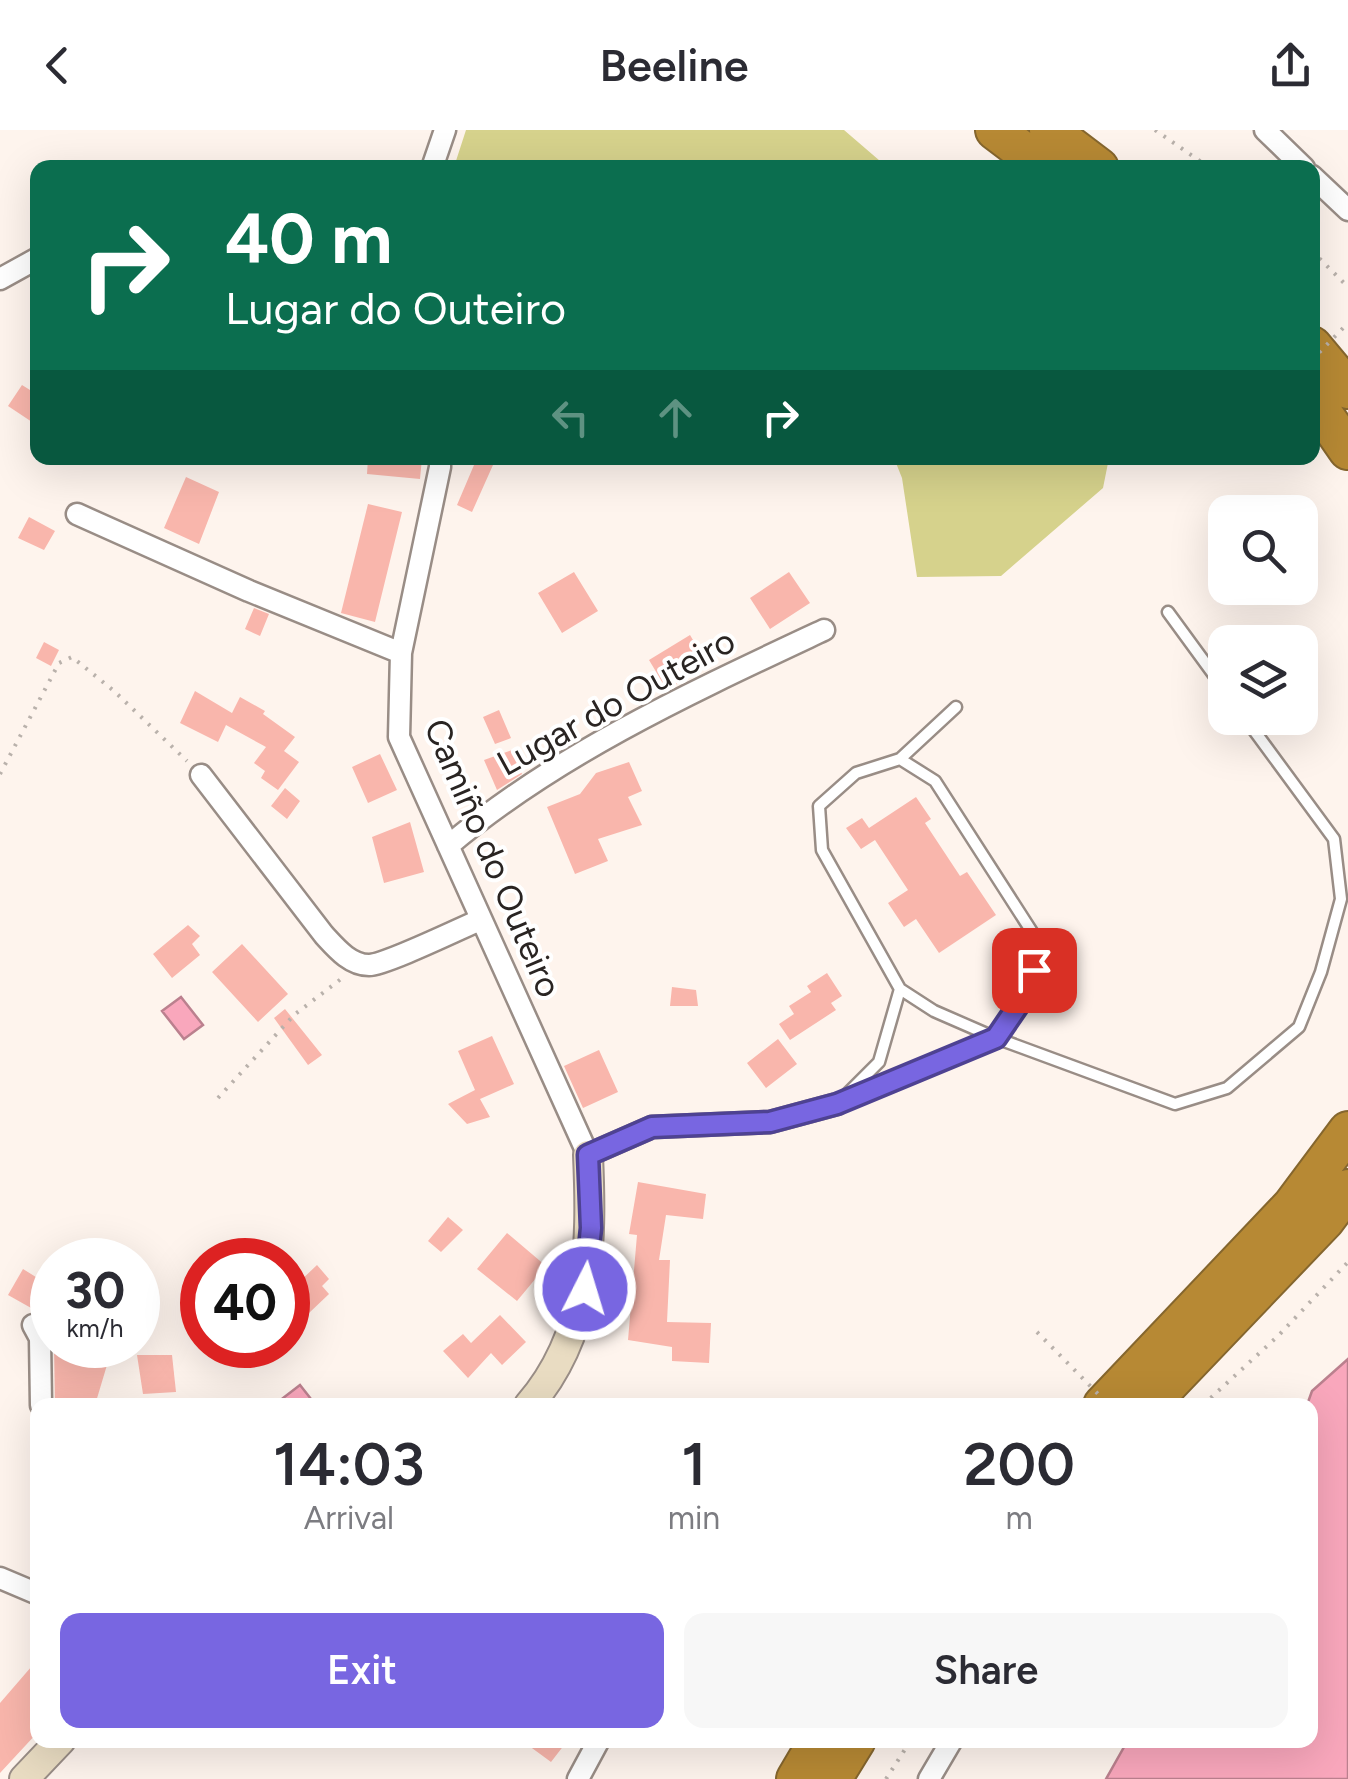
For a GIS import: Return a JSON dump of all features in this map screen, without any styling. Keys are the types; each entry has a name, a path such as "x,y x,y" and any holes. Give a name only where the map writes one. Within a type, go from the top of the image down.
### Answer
{"highway":[{"path":"995,130 1034,160"},
{"path":"1049,130 1088,160"},
{"path":"1320,356 1348,389"},
{"path":"1320,410 1348,450"},
{"path":"1113,1398 1292,1206 1348,1131"},
{"path":"1155,1398 1325,1220 1348,1190"},
{"path":"796,1779 814,1748"},
{"path":"832,1779 851,1748"}],"street":[{"path":"435,160 445,130"},
{"path":"1265,130 1296,160"},
{"path":"1320,184 1348,210"},
{"path":"0,278 30,262"},
{"name":"Camiño do Outeiro","path":"440,465 401,653 398,737 588,1155"},
{"path":"77,514 248,591 401,653"},
{"name":"Lugar do Outeiro","path":"448,846 535,779 654,714 824,630"},
{"path":"201,775 337,950 352,960 373,966 480,920"},
{"path":"534,1398 556,1369 572,1336 585,1289 591,1228 588,1155 652,1127 770,1122 837,1104"},
{"path":"40,1368 41,1398"},
{"path":"0,1578 30,1591"},
{"path":"24,1779 53,1748"},
{"path":"578,1779 595,1748"},
{"path":"929,1779 947,1748"}],"lane":[{"path":"1168,612 1208,667"},
{"path":"956,707 900,759 856,773 819,806 822,850 900,989 934,1010 996,1038 1175,1104 1227,1088 1300,1027 1321,972 1341,899 1334,840 1257,735"},
{"path":"837,1104 996,1038 1026,994 1042,946 934,782 900,759"},
{"path":"837,1104 879,1062 900,989"}],"path":[{"path":"1155,130 1198,160"},
{"path":"1320,259 1348,287"},
{"path":"1320,352 1348,323"},
{"path":"0,774 60,663 72,657 114,691 201,775"},
{"path":"218,1098 294,1015 339,980 373,966"},
{"path":"1211,1398 1278,1336 1348,1262"},
{"path":"1037,1332 1099,1398"},
{"path":"886,1779 906,1748"}],"shaded area":[{"path":"466,130 844,130 879,160 456,160"},
{"path":"897,465 1108,465 1103,488 1001,576 917,577"},
{"path":"181,997 203,1025 184,1039 162,1011"},
{"path":"1348,1359 1348,1779 1106,1779 1123,1748 1318,1748 1318,1398 1310,1398 1312,1391"},
{"path":"300,1385 310,1398 283,1398"}],"building":[{"path":"22,385 30,390 30,421 8,406"},
{"path":"368,465 421,465 420,479 367,474"},
{"path":"474,465 493,465 472,512 457,505"},
{"path":"186,477 219,492 199,544 164,528"},
{"path":"368,504 402,512 375,622 341,613"},
{"path":"29,517 55,531 44,550 18,538"},
{"path":"574,572 598,611 562,633 538,593"},
{"path":"789,572 810,603 770,629 750,598"},
{"path":"254,608 269,614 260,636 245,629"},
{"path":"690,635 708,665 667,690 649,660"},
{"path":"44,642 59,650 51,666 36,658"},
{"path":"195,691 232,713 240,697 265,711 263,714 295,737 284,751 299,762 278,790 261,778 265,771 254,763 266,747 226,725 218,742 180,723"},
{"path":"499,710 511,738 495,744 483,717"},
{"path":"512,750 522,774 497,790 484,760"},
{"path":"380,754 397,790 368,803 352,767"},
{"path":"629,762 642,791 628,797 642,825 598,839 608,861 575,874 547,807 580,794 596,773"},
{"path":"285,788 300,801 287,819 271,806"},
{"path":"916,797 931,819 925,823 960,876 967,872 996,915 939,953 916,919 904,927 888,903 908,890 875,840 861,849 846,828 862,818 869,828"},
{"path":"410,822 424,872 384,883 372,837"},
{"path":"188,925 200,936 192,944 200,955 172,978 153,954"},
{"path":"242,944 288,994 258,1022 212,972"},
{"path":"827,973 842,996 831,1003 836,1010 790,1040 779,1024 794,1014 789,1006 811,992 807,986"},
{"path":"672,987 696,990 698,1006 670,1006"},
{"path":"285,1009 322,1055 308,1065 274,1018"},
{"path":"492,1036 514,1084 480,1099 490,1117 467,1124 448,1104 475,1090 458,1051"},
{"path":"778,1039 797,1064 766,1088 747,1063"},
{"path":"599,1050 618,1092 583,1108 564,1066"},
{"path":"638,1182 706,1194 703,1219 666,1215 659,1260 670,1260 667,1322 711,1323 709,1363 672,1361 672,1347 628,1340 637,1235 629,1234"},
{"path":"448,1217 463,1230 441,1252 428,1241"},
{"path":"507,1233 546,1266 517,1301 477,1269"},
{"path":"317,1265 329,1279 322,1286 329,1294 310,1312 310,1272"},
{"path":"23,1269 30,1273 30,1307 8,1295"},
{"path":"500,1315 526,1342 502,1365 491,1353 468,1378 443,1351 463,1334 471,1343"},
{"path":"160,1355 172,1355 176,1392 143,1394 139,1368 160,1368"},
{"path":"54,1368 106,1368 97,1398 55,1398"},
{"path":"30,1668 30,1741 0,1773 0,1703"},
{"path":"532,1748 562,1748 551,1762"}],"route":[{"path":"585,1289 591,1228 588,1155 652,1127 770,1122 837,1104 996,1038 1026,994 1034,970"}]}
